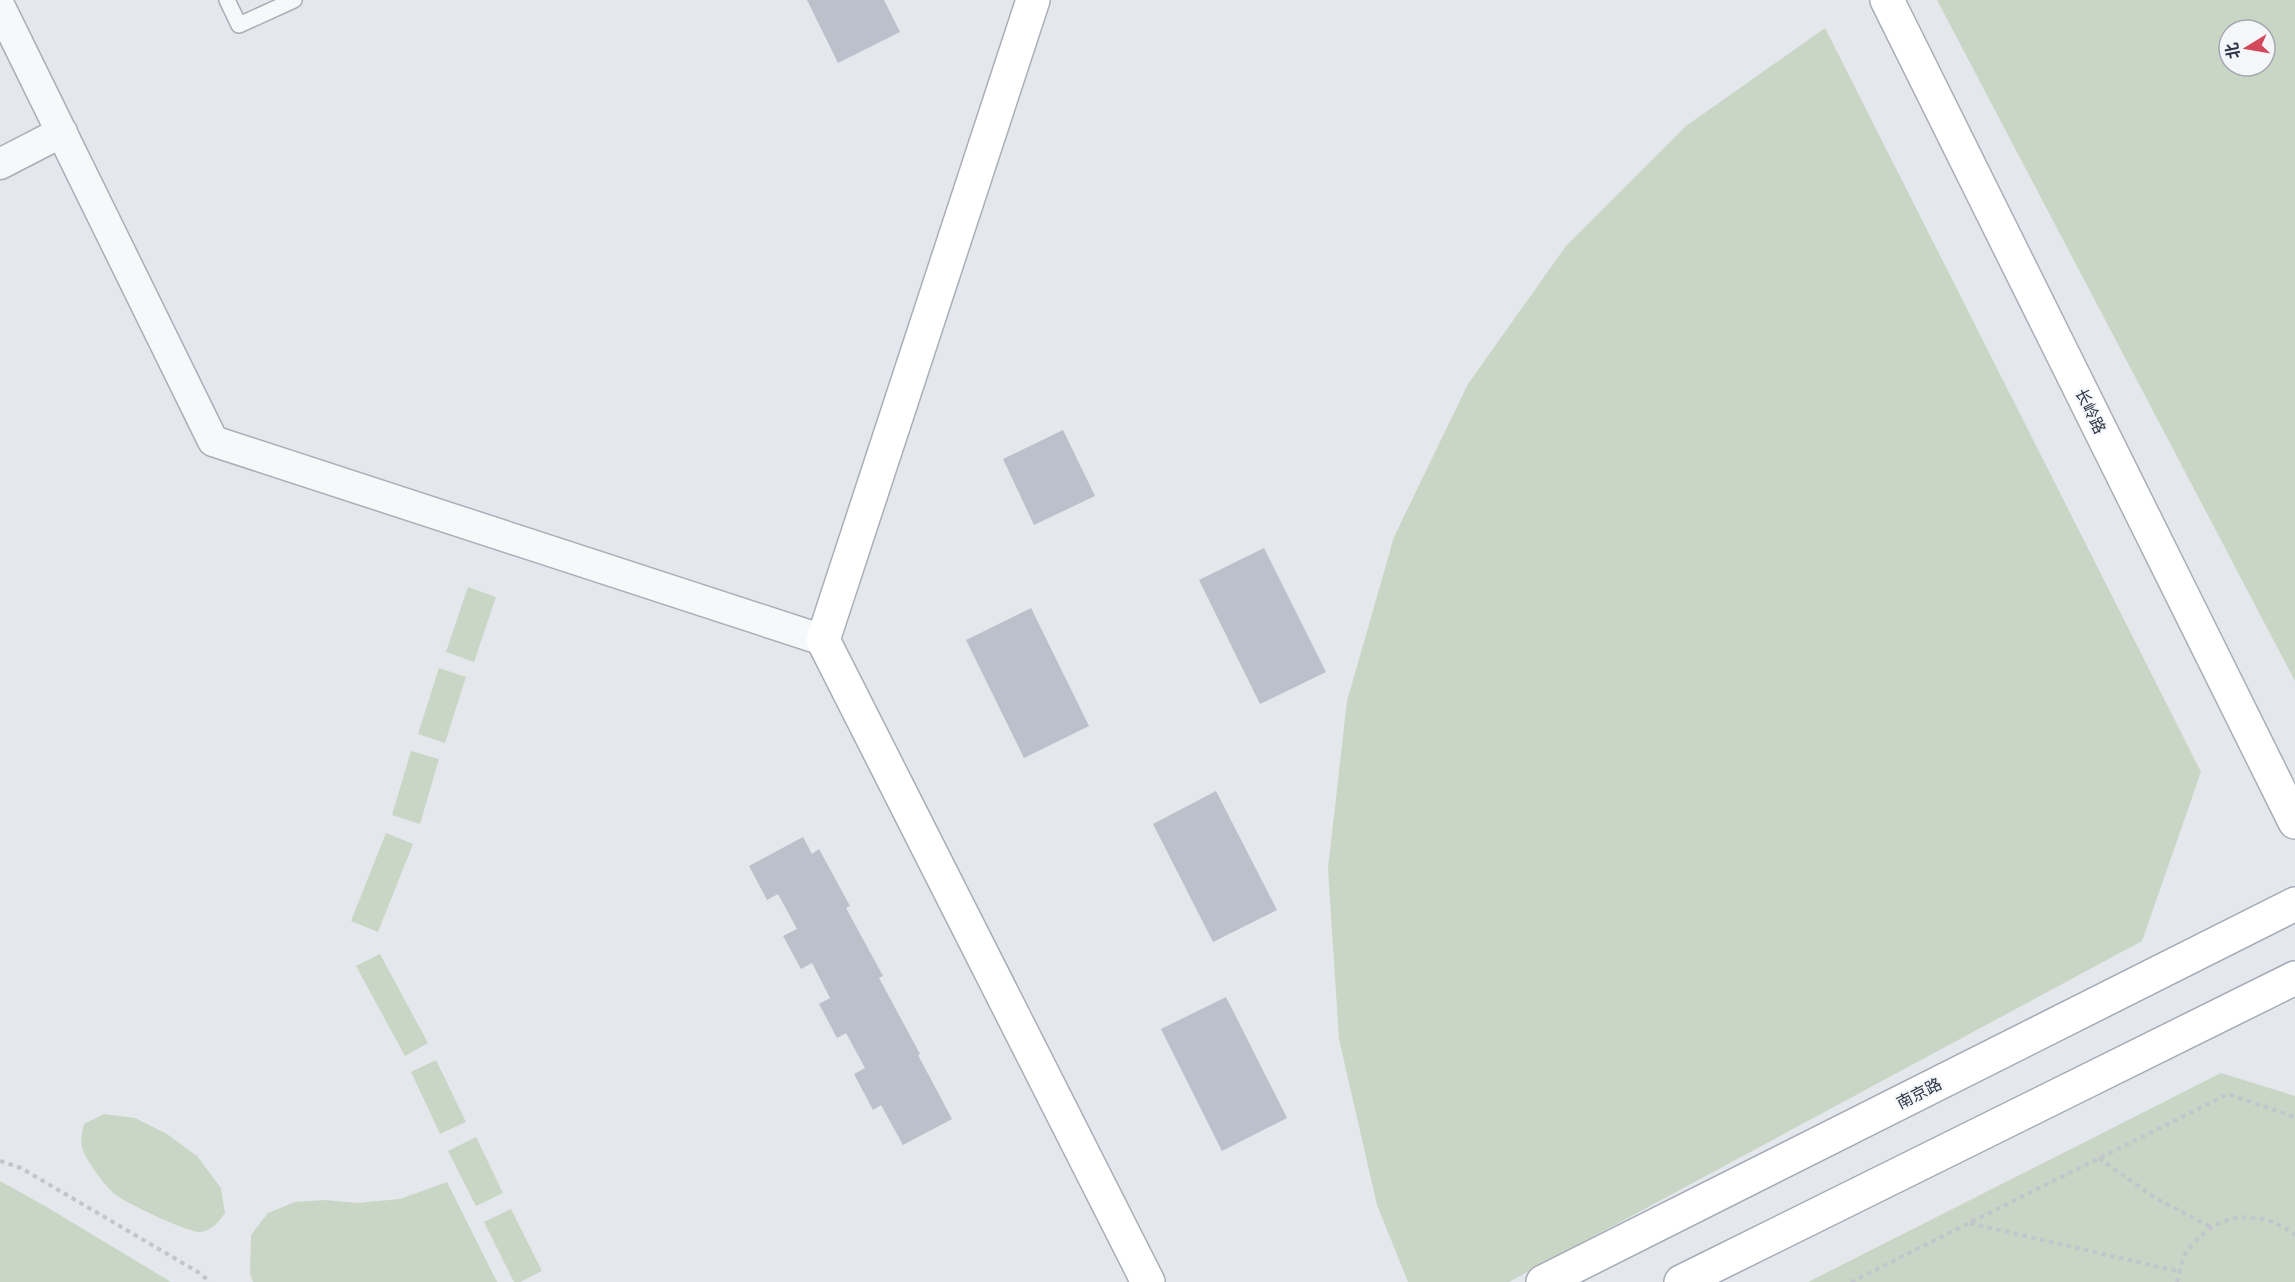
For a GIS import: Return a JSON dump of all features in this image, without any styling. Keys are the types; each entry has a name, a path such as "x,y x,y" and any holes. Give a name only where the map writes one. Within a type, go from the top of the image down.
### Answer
{"street":[{"path":"1033,0 824,640 1148,1282"},
{"name":"长岭路","path":"1887,0 2295,822"},
{"path":"0,7 213,441 824,640"},
{"path":"0,164 62,132"},
{"name":"南京路","path":"1543,1282 2295,904"},
{"path":"1681,1282 2295,978"}],"lane":[{"path":"227,0 239,25 294,0"}],"path":[{"path":"1851,1282 2228,1094 2295,1117"},
{"path":"2099,1158 2155,1198 2212,1228"},
{"path":"0,1161 21,1168 198,1272 210,1282"},
{"path":"2177,1282 2185,1254 2203,1232 2228,1219 2256,1216 2282,1225 2295,1235"},
{"path":"1970,1223 2180,1272"}],"green space":[{"path":"1937,0 2295,0 2295,681"},
{"path":"1825,28 2201,772 2142,941 1509,1282 1408,1282 1377,1205 1339,1039 1328,869 1347,701 1394,537 1468,384 1566,246 1686,126"},
{"path":"468,587 496,597 474,662 446,652"},
{"path":"439,668 466,677 445,743 418,734"},
{"path":"411,751 439,759 420,824 392,815"},
{"path":"386,833 413,844 378,932 351,921"},
{"path":"380,954 428,1043 405,1056 356,966"},
{"path":"436,1060 466,1122 440,1134 411,1072"},
{"path":"2221,1073 2295,1096 2295,1282 1808,1282"},
{"path":"104,1114 135,1118 167,1134 197,1156 221,1188 225,1213 212,1228 200,1232 171,1223 144,1211 112,1191 91,1166 81,1144 84,1124"},
{"path":"476,1137 503,1193 476,1206 448,1151"},
{"path":"0,1181 45,1206 171,1282 0,1282"},
{"path":"447,1182 497,1282 253,1282 250,1274 251,1235 268,1213 295,1202 325,1200 358,1203 400,1199"},
{"path":"511,1209 542,1271 520,1282 514,1282 484,1222"}],"building":[{"path":"807,0 884,0 900,32 838,63"},
{"path":"1063,430 1095,496 1034,525 1003,459"},
{"path":"1264,548 1326,672 1260,704 1199,580"},
{"path":"1031,608 1089,726 1024,758 966,640"},
{"path":"1216,791 1277,910 1213,942 1153,824"},
{"path":"803,837 812,854 819,849 850,906 846,908 883,976 879,978 952,1119 903,1145 881,1105 873,1110 854,1074 865,1068 846,1033 837,1038 819,1004 830,998 812,963 801,969 783,936 797,929 778,894 767,900 749,866"},
{"path":"1226,997 1287,1118 1222,1151 1161,1029"}]}
